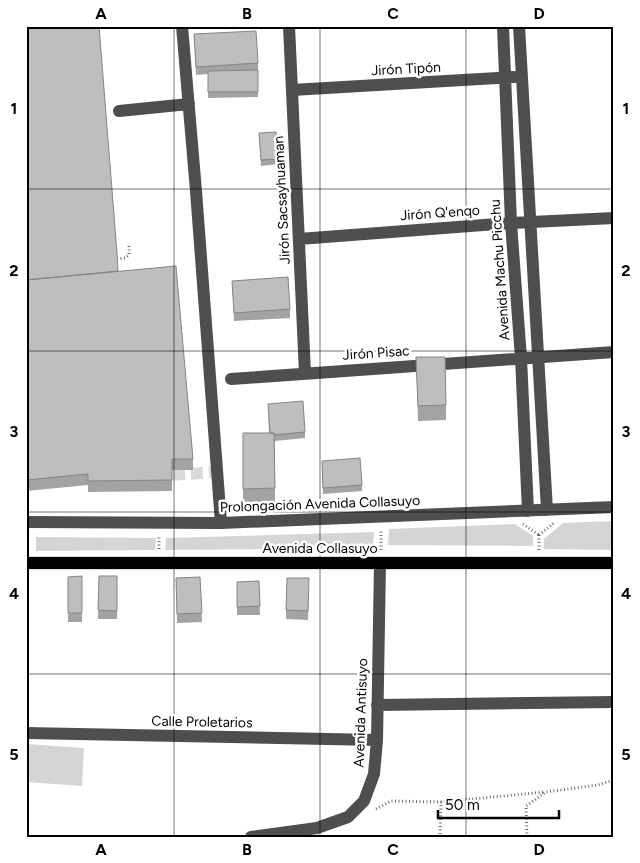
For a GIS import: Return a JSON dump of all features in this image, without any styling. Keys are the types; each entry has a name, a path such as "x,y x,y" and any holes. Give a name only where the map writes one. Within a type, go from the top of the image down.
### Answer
{"main road":[{"name":"Avenida Collasuyo","path":"26,562 380,558 614,563"}],"street":[{"path":"182,26 220,523"},
{"name":"Jirón Sacsayhuaman","path":"289,26 305,373"},
{"name":"Avenida Machu Picchu","path":"503,26 511,223 521,358 528,511"},
{"path":"518,26 539,357 546,510"},
{"name":"Jirón Tipón","path":"292,90 521,76"},
{"path":"119,110 188,104"},
{"name":"Jirón Q'enqo","path":"299,239 511,223 614,218"},
{"name":"Jirón Pisac","path":"231,379 614,352"},
{"name":"Prolongación Avenida Collasuyo","path":"26,522 220,523 614,507"},
{"name":"Avenida Antisuyo","path":"251,837 317,828 348,817 364,802 374,774 380,558"},
{"path":"377,705 614,702"},
{"name":"Calle Proletarios","path":"26,733 376,740"}],"path":[{"path":"117,259 130,255 129,245"},
{"path":"539,535 556,521"},
{"path":"521,523 539,535"},
{"path":"380,558 381,527"},
{"path":"158,555 159,535"},
{"path":"539,535 539,554"},
{"path":"374,810 391,801 441,802 546,792 598,785 614,780"},
{"path":"527,837 526,806 546,792"},
{"path":"440,837 441,802"}],"shaded area":[{"path":"614,521 614,550 544,549 544,539 563,523"},
{"path":"515,524 533,536 533,546 388,545 389,529"},
{"path":"374,532 373,548 165,550 166,538"},
{"path":"36,537 156,538 155,550 36,551"},
{"path":"26,744 84,748 82,786 26,782"}],"building":[{"path":"26,26 99,26 118,271 26,280"},
{"path":"256,31 258,63 196,67 194,34"},
{"path":"258,70 258,92 208,92 208,71"},
{"path":"276,132 278,159 261,160 259,133"},
{"path":"176,266 193,459 172,459 172,480 88,481 88,474 26,480 26,280"},
{"path":"288,277 290,309 234,313 232,281"},
{"path":"416,357 445,357 446,405 418,406"},
{"path":"303,401 305,432 274,435 274,433 270,433 268,404"},
{"path":"243,433 274,433 275,488 243,489"},
{"path":"360,458 362,485 323,488 322,461"},
{"path":"82,576 82,613 68,613 68,577"},
{"path":"99,576 117,576 117,611 98,610"},
{"path":"200,577 202,613 177,614 176,578"},
{"path":"287,578 309,578 308,611 286,610"},
{"path":"259,581 260,606 237,607 237,582"}],"tunnel":[{"path":"155,476 218,472"}]}
